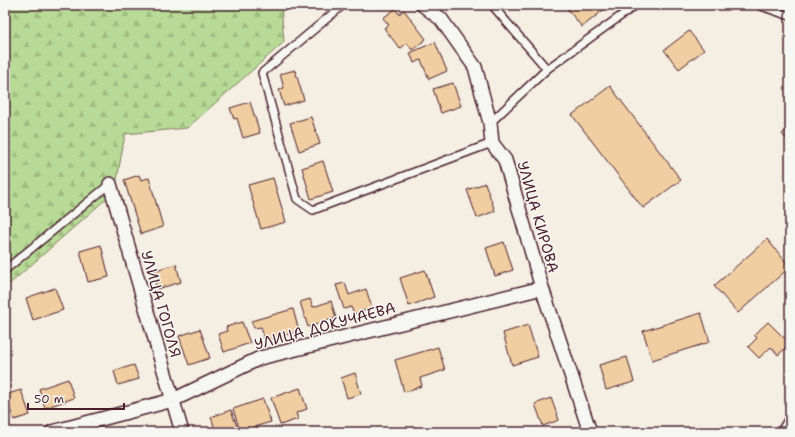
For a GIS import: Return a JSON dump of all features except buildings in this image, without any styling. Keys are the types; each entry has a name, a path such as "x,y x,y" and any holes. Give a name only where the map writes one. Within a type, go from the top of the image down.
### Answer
{"street":[{"path":"423,5 441,19 475,67 490,123 492,143"},
{"name":"УЛИЦА КИРОВА","path":"492,143 505,160 542,288 590,432"},
{"name":"УЛИЦА ГОГОЛЯ","path":"110,184 182,432"},
{"name":"УЛИЦА ДОКУЧАЕВА","path":"52,432 173,400 260,358 542,288"},
{"path":"784,432 790,422"}],"lane":[{"path":"343,5 262,73 297,199 313,210 492,143"},
{"path":"492,5 547,69"},
{"path":"490,123 547,69 636,5"},
{"path":"758,5 790,16"},
{"path":"5,270 110,184"}],"green space":[{"path":"5,5 281,5 284,42 187,128 125,134 115,191 5,288"}]}
